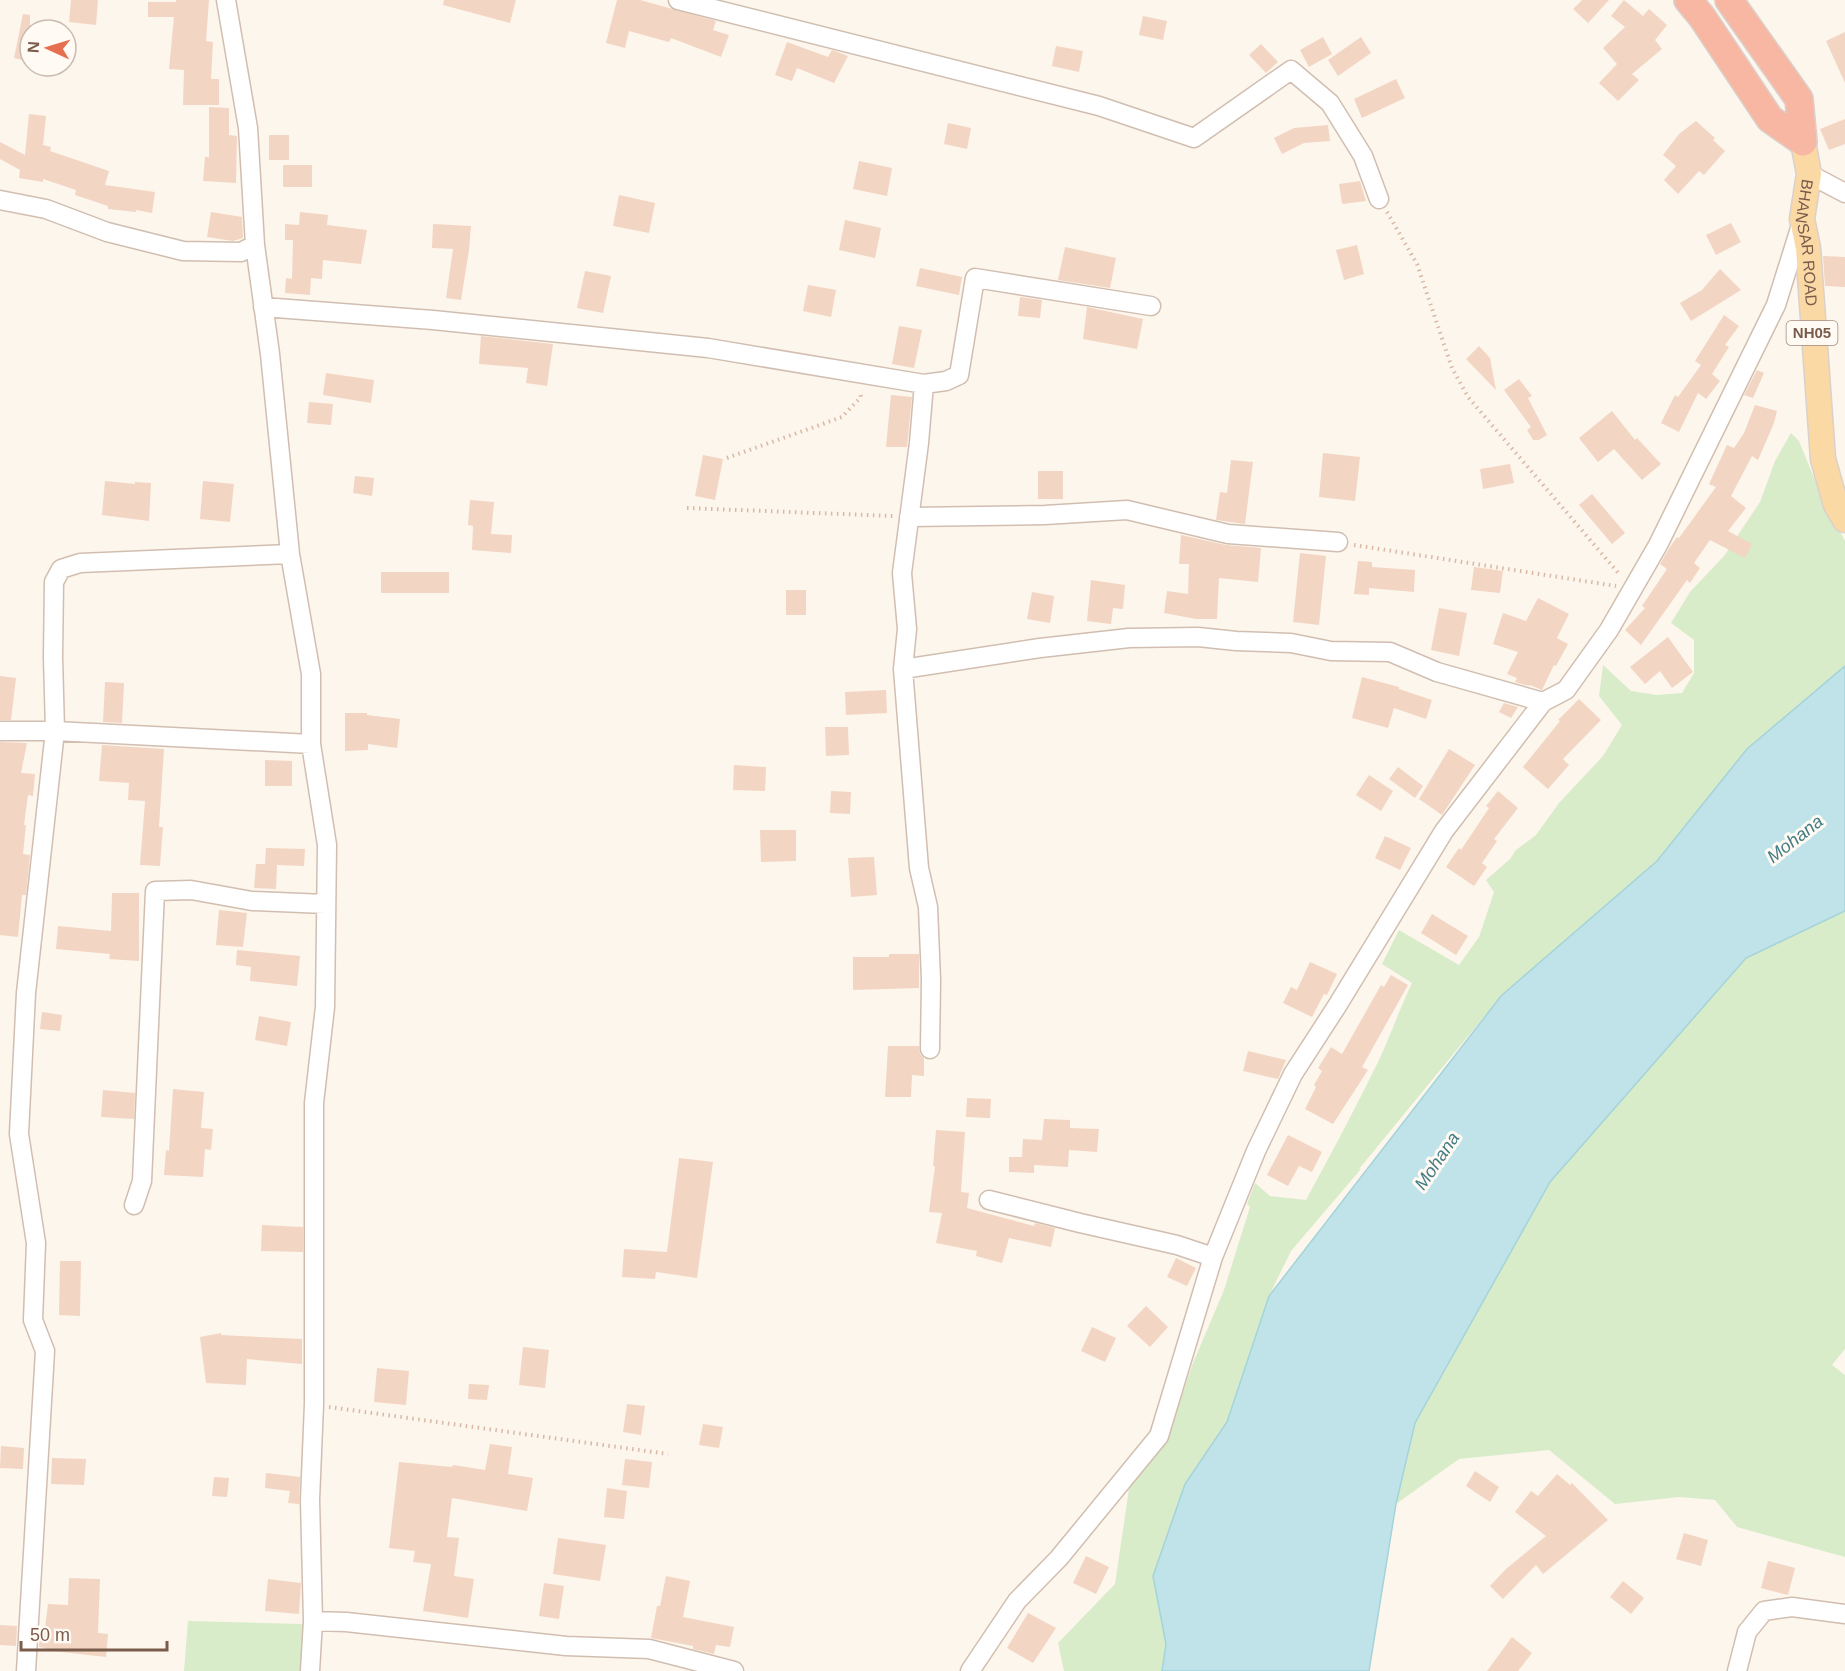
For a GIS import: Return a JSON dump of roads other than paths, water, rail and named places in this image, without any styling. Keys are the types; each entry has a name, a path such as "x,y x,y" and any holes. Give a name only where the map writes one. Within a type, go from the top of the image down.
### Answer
{"highway":[{"path":"1689,0 1770,119 1803,142"},
{"name":"NH05","path":"1730,0 1799,99 1803,142"}],"main road":[{"name":"BHANSAR ROAD","path":"1803,142 1809,174 1802,219 1808,248 1823,459 1836,505 1845,520"}],"street":[{"path":"226,0 248,128 255,245 290,554 311,674 311,744 327,845 325,1007 314,1103 314,1404 310,1500 313,1621 310,1671"},
{"path":"678,0 1099,106 1194,138 1291,70 1330,103 1363,156 1379,199"},
{"path":"1809,174 1845,193"},
{"path":"0,200 46,209 107,232 183,251 241,252 255,245"},
{"path":"970,1671 1017,1601 1059,1558 1159,1436 1213,1257 1256,1151 1293,1074 1444,831 1543,702 1566,690 1609,630 1658,545 1776,305 1802,219"},
{"path":"263,307 433,320 708,348 924,384 945,381 959,375 975,278 1151,306"},
{"path":"924,384 902,573 907,629 903,669 919,868 928,908 931,980 930,1049"},
{"path":"909,517 1045,515 1127,510 1228,534 1338,542"},
{"path":"26,1671 45,1351 33,1320 36,1243 19,1134 27,993 55,731 54,582 61,569 80,563 290,554"},
{"path":"903,669 1040,648 1129,638 1198,637 1291,643 1331,651 1390,652 1437,672 1543,702"},
{"path":"0,731 55,731 311,744"},
{"path":"134,1206 142,1181 155,891 191,890 252,901 325,904"},
{"path":"989,1200 1177,1245 1213,1257"},
{"path":"1737,1671 1747,1632 1764,1611 1792,1607 1845,1614"},
{"path":"313,1621 346,1622 566,1646 649,1649 734,1671"}],"water":[{"name":"Mohana","path":"1845,666 1845,911 1746,958 1550,1182 1415,1423 1396,1504 1369,1671 1162,1671 1166,1644 1153,1576 1185,1484 1227,1422 1269,1296 1501,996 1657,861 1747,749"}]}
